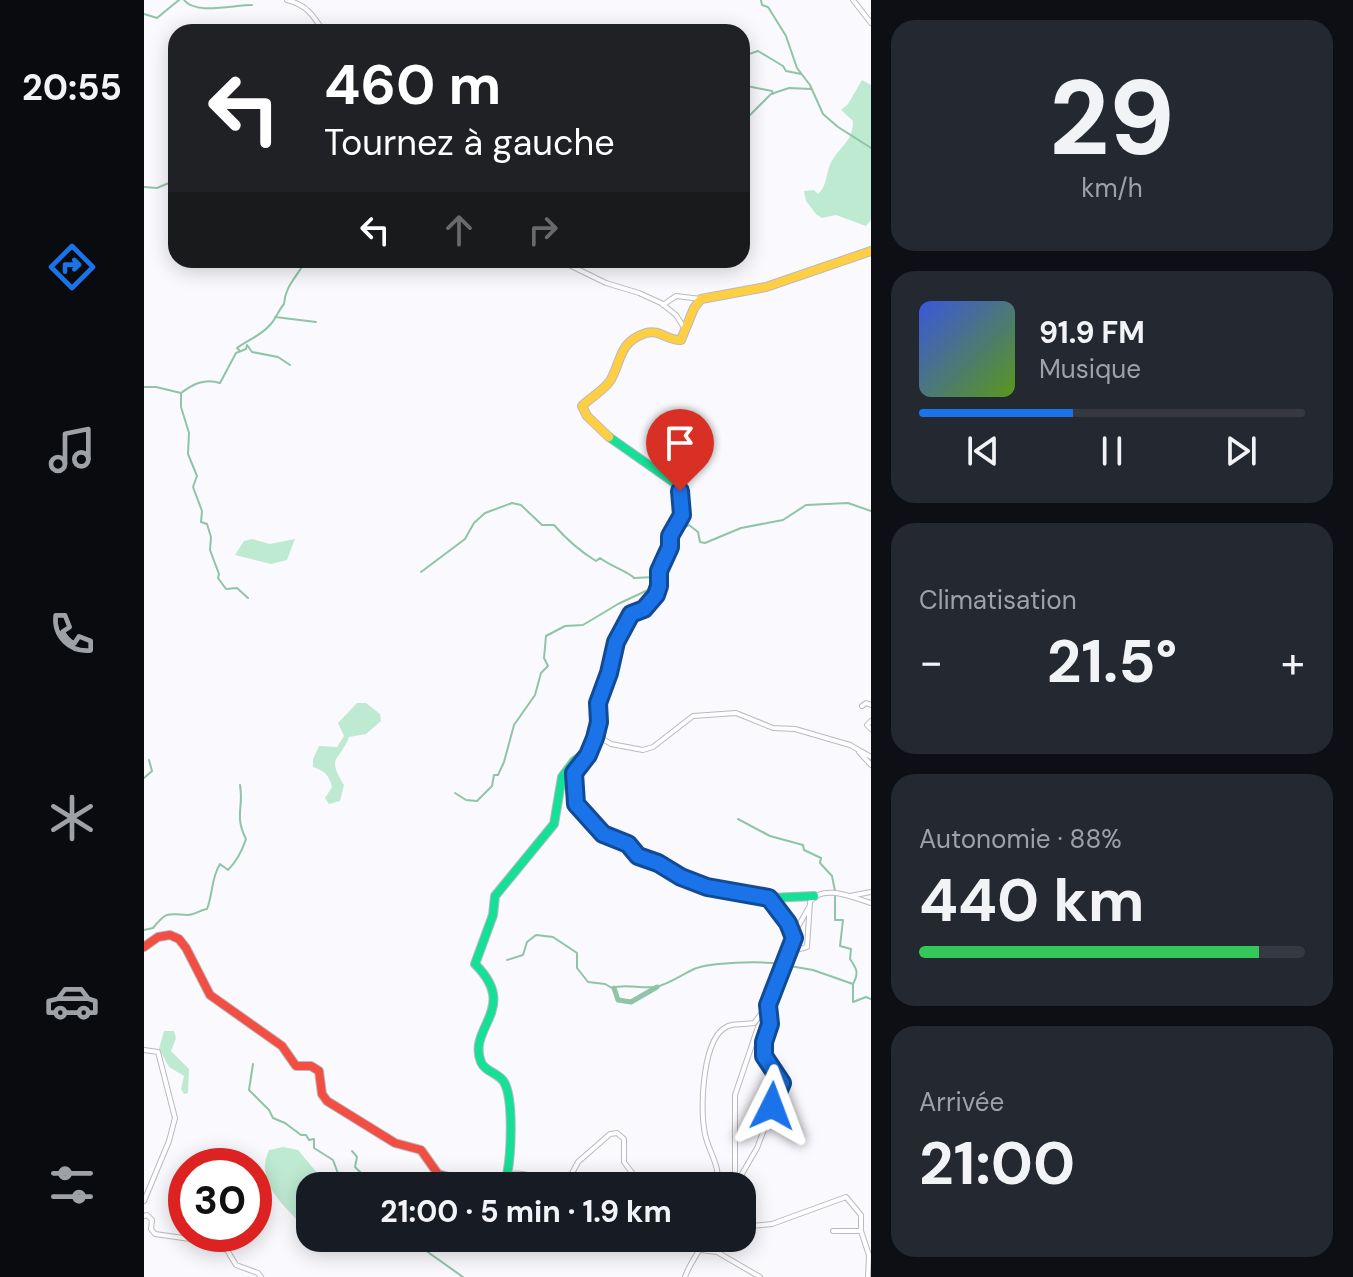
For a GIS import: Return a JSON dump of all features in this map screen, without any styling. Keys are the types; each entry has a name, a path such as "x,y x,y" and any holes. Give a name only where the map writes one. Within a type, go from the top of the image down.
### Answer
{"street":[{"path":"287,0 311,11 319,24"},
{"path":"853,0 871,23"},
{"path":"663,305 676,296 701,299 759,292 827,264 871,251"},
{"path":"575,268 663,305 676,315 685,329"},
{"path":"701,299 681,340 675,342 657,332 646,333 632,341 620,352 609,383 582,406 597,427 676,484 683,508 659,571 656,595 644,609 631,614 616,642 598,703 597,727 589,751 574,773 576,804 603,834 631,844 637,853 707,887 769,898 814,896 820,893 848,896 871,903"},
{"path":"862,706 866,703 871,705"},
{"path":"597,727 604,740 611,744 643,750 653,747 693,716 736,713 765,726 795,729 857,748 871,757"},
{"path":"871,721 867,725 871,729"},
{"path":"857,748 871,765"},
{"path":"508,1172 512,1151 507,1088 503,1078 484,1067 480,1061 480,1042 492,1013 494,993 486,975 475,964 493,915 495,896 554,824 563,773 578,757 589,751"},
{"path":"848,896 871,892"},
{"path":"788,923 799,925 814,896"},
{"path":"743,1172 757,1148 782,1083 764,1056 764,1042 770,1024 768,1005 794,938 788,923 769,898"},
{"path":"789,952 807,947 810,905"},
{"path":"144,947 164,935 178,938 187,948 210,995 282,1046 296,1066 311,1066 319,1071 322,1094 327,1101 395,1143 421,1150 437,1172"},
{"path":"719,1172 706,1141 701,1106 710,1050 724,1028 754,1023 768,1005"},
{"path":"734,1172 735,1095 758,1027 767,1013"},
{"path":"144,1050 158,1052 175,1118 169,1141 144,1201"},
{"path":"573,1172 578,1162 610,1134 617,1133 624,1139 624,1162 632,1172"},
{"path":"756,1226 772,1224 846,1197 861,1215 861,1231 869,1255 868,1277"},
{"path":"144,1216 152,1220 151,1229 155,1234 190,1239 227,1250 236,1265 261,1277"},
{"path":"833,1231 861,1231"},
{"path":"685,1277 699,1252"},
{"path":"717,1252 760,1277"}],"green space":[{"path":"862,80 871,85 871,220 866,226 836,215 822,218 806,201 804,191 814,190 818,194 831,163 849,137 853,121 841,110"},
{"path":"252,539 270,544 295,539 287,560 271,564 235,555 244,541"},
{"path":"357,703 366,703 380,714 381,721 366,734 349,737 335,764 344,785 340,801 329,804 325,798 332,787 331,783 326,774 313,767 313,759 319,746 337,747 344,736 338,723"},
{"path":"164,1031 174,1031 176,1038 171,1051 189,1069 188,1093 184,1094 181,1089 184,1076 169,1067 159,1049"},
{"path":"283,1147 298,1150 316,1172 296,1172 296,1219 272,1190 272,1149"}],"waterway":[{"path":"144,14 157,18 179,0"},
{"path":"184,0 189,5 205,8 252,5"},
{"path":"761,0 786,36 797,68 810,85 823,114 871,148"},
{"path":"750,54 758,51 786,71 801,74"},
{"path":"750,87 772,91 773,94"},
{"path":"750,115 771,94 789,88 811,89"},
{"path":"144,187 157,188 168,183"},
{"path":"239,350 237,348 262,333 273,321 301,268"},
{"path":"275,317 316,322"},
{"path":"144,387 181,393 199,383 220,383 236,353 246,349 247,345 252,352 278,357 290,365"},
{"path":"181,393 181,407 189,433 188,454 197,476 193,487 202,511 201,522 207,524 211,537 210,550 218,578 226,589 237,588 248,598"},
{"path":"421,572 465,539 474,523 485,513 512,503 521,505 542,525 554,525 596,561 600,558 634,578 654,577 654,569 666,546"},
{"path":"675,532 689,525 698,532 700,542 705,543 741,528 783,520 806,505 848,503 871,511"},
{"path":"455,793 466,800 477,801 492,786 494,775 498,775 504,762 514,725 535,695 541,673 548,666 544,658 546,636 565,626 583,625 648,590 654,577"},
{"path":"144,778 152,771 149,760"},
{"path":"144,930 153,928 168,915 190,915 207,909 220,864 228,870 239,856 246,839 240,817 240,785"},
{"path":"738,819 770,836 803,845 804,850 821,858 820,863 832,876 835,891"},
{"path":"835,896 835,920 843,920 840,946 851,949 850,959 856,971 853,984"},
{"path":"507,960 523,955 527,942 536,935 553,937 577,953 577,968 588,982 612,988 660,986 694,969 712,965 748,962 780,964"},
{"path":"784,965 813,970 853,984 853,1002 866,997 871,999"},
{"path":"614,988 618,1000 631,1002 657,987"},
{"path":"253,1064 249,1090 273,1118 306,1135 309,1140 314,1139 314,1148 333,1160 337,1172"},
{"path":"352,1151 357,1157 355,1167 360,1172"},
{"path":"428,1252 463,1277"}],"traffic: fast":[{"path":"609,437 676,484 682,501 682,515 670,536 670,547 659,571 656,595 644,609 631,614 616,642 598,703 599,722 595,738 588,755 574,773 576,804 603,834 614,841 631,844 641,855 681,877 707,887 769,898 814,896"},
{"path":"507,1172 511,1127 507,1090 502,1079 483,1065 479,1050 480,1038 493,1006 493,993 488,980 475,964 493,915 495,896 554,824 562,777 574,761 585,753"}],"traffic: slow":[{"path":"609,437 587,416 582,406 610,381 630,341 651,332 681,340 701,299 766,287 871,251"}],"traffic: jam":[{"path":"144,947 158,937 170,935 179,939 210,995 282,1046 296,1066 311,1066 319,1071 322,1094 327,1101 395,1143 421,1150 437,1172"}],"route":[{"path":"680,491 682,515 671,532 670,547 659,571 656,595 644,609 631,614 616,642 598,703 599,722 595,738 588,755 574,773 574,793 578,809 603,834 614,841 628,844 638,856 707,887 769,898 788,923 793,933 793,945 784,958 768,1005 770,1024 764,1042 764,1056 782,1083 772,1106"}]}
